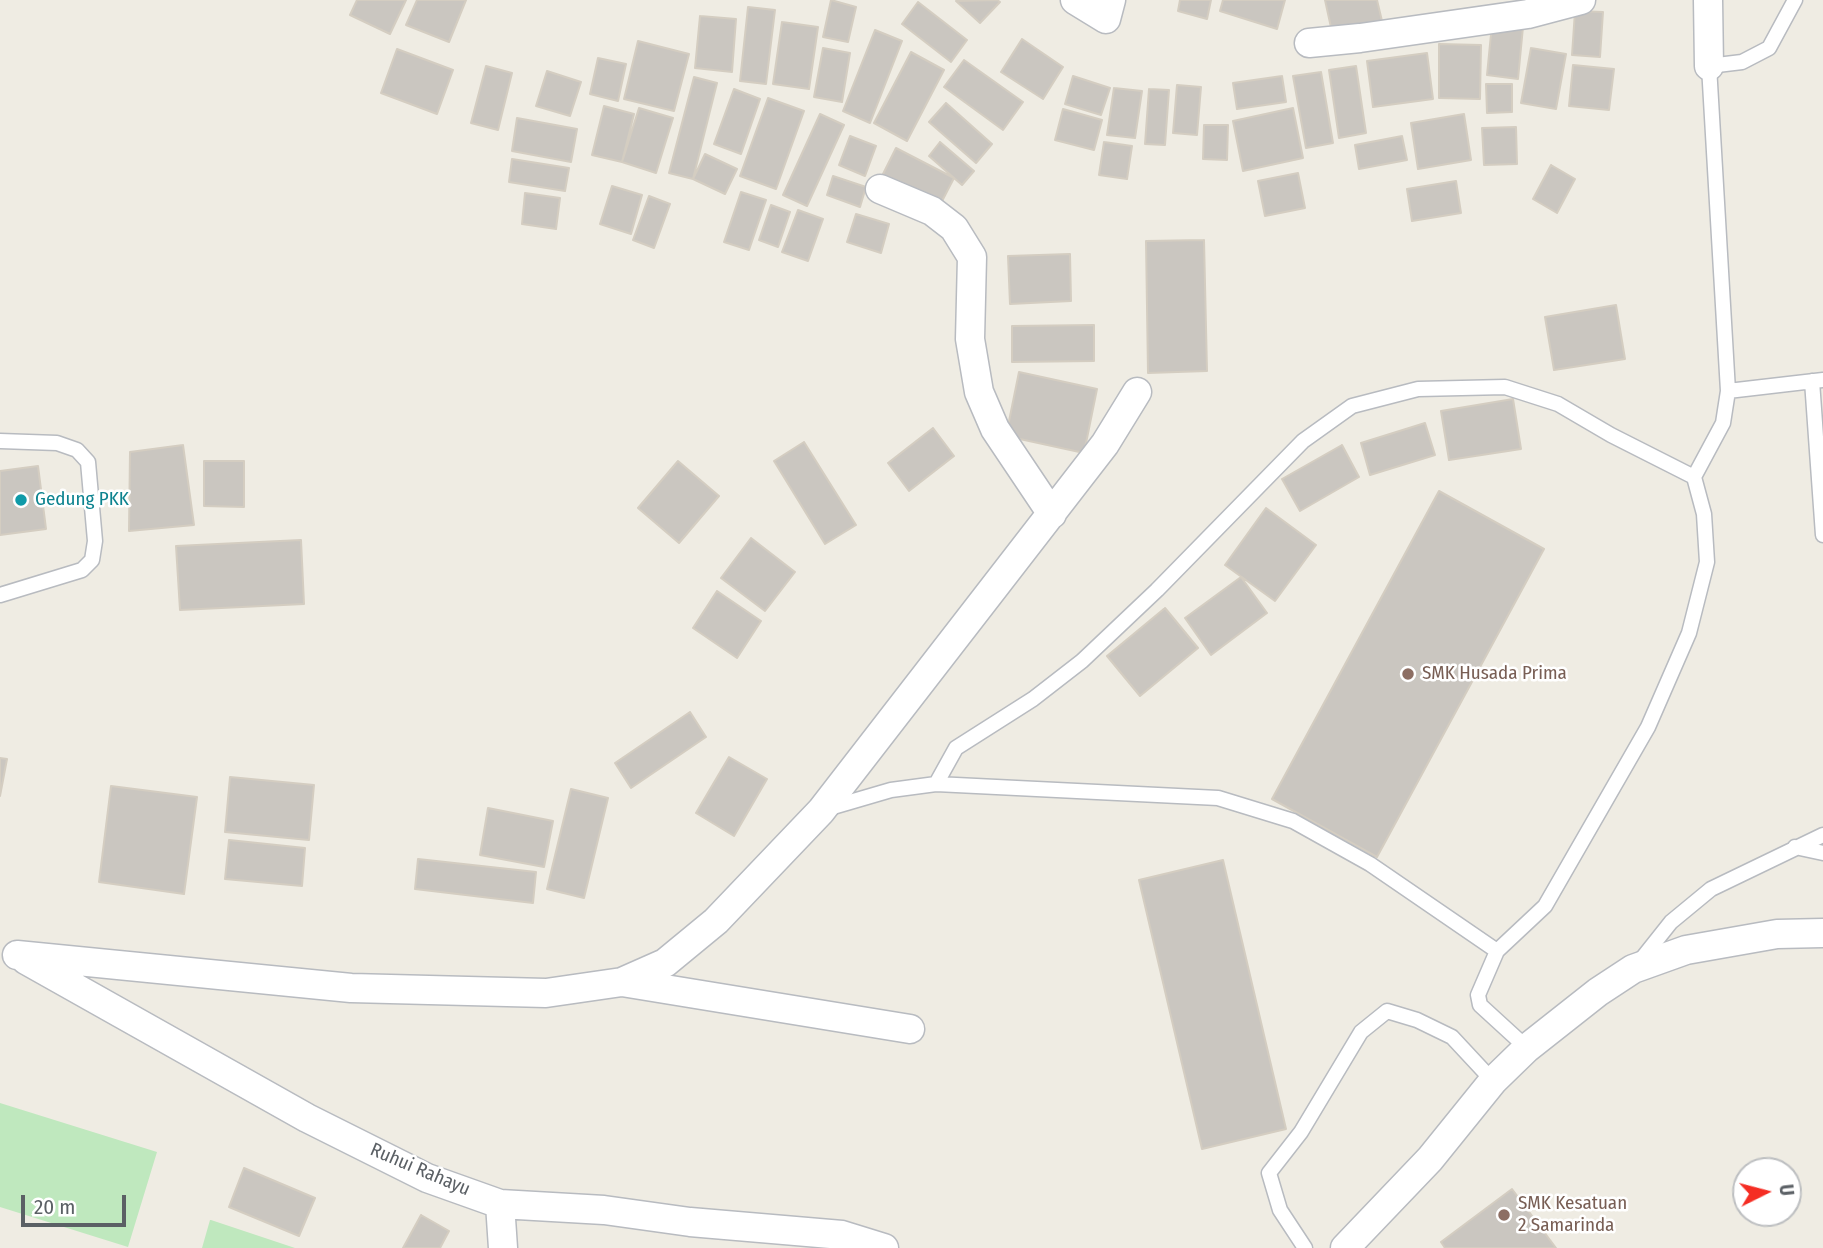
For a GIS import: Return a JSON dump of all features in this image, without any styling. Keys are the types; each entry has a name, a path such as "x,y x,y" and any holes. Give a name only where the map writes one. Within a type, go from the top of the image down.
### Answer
{"street":[{"path":"1075,0 1107,19 1111,0"},
{"path":"1309,43 1528,15 1581,0"},
{"path":"1706,0 1709,66"},
{"path":"880,189 932,211 954,228 972,257 970,339 979,393 995,429 1052,514"},
{"path":"9,953 351,988 546,993 622,982 665,963 716,921 821,811 1105,444 1137,392"},
{"path":"1345,1248 1430,1159 1493,1081 1527,1048 1598,992 1633,969 1686,950 1777,934 1823,933"},
{"name":"Ruhui Rahayu","path":"9,953 307,1118 427,1178 500,1203 604,1210 690,1222 842,1235 884,1248"},
{"path":"622,982 910,1029"},
{"path":"500,1203 503,1248"}],"lane":[{"path":"1527,1048 1480,1005 1478,995 1497,951 1545,905 1648,727 1689,633 1707,562 1704,514 1694,477 1723,423 1728,391 1709,66 1742,62 1769,48 1787,10 1795,0"},
{"path":"1728,391 1817,380 1823,535"},
{"path":"936,784 956,748 1033,699 1082,661 1157,590 1303,442 1352,406 1418,389 1505,387 1558,404 1611,435 1694,477"},
{"path":"0,440 57,443 77,450 88,463 95,541 92,560 82,570 0,595"},
{"path":"821,811 891,790 936,784 1218,798 1293,821 1370,864 1497,951"},
{"path":"1633,969 1671,922 1711,889 1823,835"},
{"path":"1795,848 1823,853"},
{"path":"1305,1248 1280,1210 1269,1173 1301,1132 1361,1032 1387,1011 1417,1020 1452,1037 1493,1081"}],"green space":[{"path":"0,1103 157,1152 128,1247 0,1207"},
{"path":"211,1220 295,1248 202,1248"}],"building":[{"path":"357,0 406,0 390,34 350,15"},
{"path":"417,0 466,0 449,42 406,25"},
{"path":"831,0 856,7 848,42 823,37"},
{"path":"1180,0 1211,0 1207,19 1178,11"},
{"path":"1223,0 1285,0 1277,29 1220,11"},
{"path":"1325,0 1377,0 1382,21 1332,32"},
{"path":"956,1 1000,2 980,23"},
{"path":"918,2 967,40 951,62 902,24"},
{"path":"748,7 775,10 766,84 740,81"},
{"path":"1575,11 1603,12 1600,57 1572,55"},
{"path":"700,16 736,19 732,72 695,68"},
{"path":"782,22 818,27 809,89 773,84"},
{"path":"1492,24 1523,27 1518,79 1487,75"},
{"path":"875,30 902,41 870,123 843,111"},
{"path":"1022,39 1063,67 1043,99 1001,72"},
{"path":"638,41 689,54 674,111 624,99"},
{"path":"1439,44 1481,45 1480,99 1439,98"},
{"path":"823,48 850,53 842,102 814,97"},
{"path":"1531,48 1566,54 1556,109 1521,103"},
{"path":"397,49 453,70 437,114 381,93"},
{"path":"911,52 944,70 907,141 874,123"},
{"path":"1427,53 1433,99 1373,107 1367,61"},
{"path":"598,58 626,64 618,101 590,94"},
{"path":"964,60 1023,102 1003,130 944,87"},
{"path":"1573,65 1614,69 1609,110 1569,106"},
{"path":"486,66 512,73 498,130 471,123"},
{"path":"1356,66 1366,133 1339,138 1329,70"},
{"path":"547,71 581,82 570,116 536,106"},
{"path":"1321,72 1333,143 1306,148 1293,76"},
{"path":"1073,76 1110,88 1101,115 1065,104"},
{"path":"1282,76 1286,102 1237,109 1233,83"},
{"path":"694,77 717,83 693,179 669,173"},
{"path":"1486,84 1512,84 1512,112 1487,113"},
{"path":"1177,85 1201,87 1197,135 1173,133"},
{"path":"1114,88 1142,91 1135,138 1107,135"},
{"path":"734,89 760,99 741,154 714,144"},
{"path":"1149,89 1169,90 1165,145 1145,144"},
{"path":"768,98 804,111 776,189 740,176"},
{"path":"946,103 992,144 976,163 929,122"},
{"path":"604,106 634,114 622,162 592,155"},
{"path":"639,108 673,118 656,173 622,162"},
{"path":"1293,108 1303,158 1243,171 1233,121"},
{"path":"1063,109 1102,120 1094,150 1055,140"},
{"path":"820,114 844,125 807,206 783,195"},
{"path":"1464,114 1471,160 1418,169 1411,123"},
{"path":"517,118 577,129 571,162 512,151"},
{"path":"1204,125 1228,125 1227,160 1203,159"},
{"path":"1516,127 1517,164 1484,165 1482,128"},
{"path":"850,136 876,146 865,176 839,165"},
{"path":"1402,136 1407,160 1359,169 1355,145"},
{"path":"940,142 974,171 962,185 929,156"},
{"path":"1104,142 1132,146 1127,179 1099,175"},
{"path":"896,148 954,178 940,205 882,176"},
{"path":"705,154 737,169 725,194 693,179"},
{"path":"512,159 569,168 565,191 509,182"},
{"path":"1551,165 1575,179 1557,213 1533,199"},
{"path":"1298,173 1305,208 1265,216 1258,181"},
{"path":"833,176 866,187 860,207 827,195"},
{"path":"1456,181 1461,213 1412,221 1407,189"},
{"path":"612,186 642,195 631,234 600,224"},
{"path":"741,192 766,200 749,250 724,242"},
{"path":"525,193 560,198 556,229 522,224"},
{"path":"649,196 670,204 654,248 633,240"},
{"path":"771,205 790,212 778,247 759,240"},
{"path":"798,210 823,219 808,261 782,252"},
{"path":"856,214 889,224 881,253 847,242"},
{"path":"1204,240 1207,371 1148,373 1146,241"},
{"path":"1070,254 1071,301 1010,304 1008,256"},
{"path":"1616,305 1625,359 1554,370 1545,317"},
{"path":"1094,325 1094,361 1012,362 1012,326"},
{"path":"1019,372 1097,389 1084,453 1006,436"},
{"path":"1513,399 1521,449 1449,460 1441,411"},
{"path":"1425,423 1435,455 1370,475 1361,443"},
{"path":"933,428 954,456 909,491 888,463"},
{"path":"804,442 856,525 825,544 774,461"},
{"path":"183,445 194,525 129,531 130,452"},
{"path":"1342,445 1359,477 1300,511 1282,479"},
{"path":"204,461 244,461 244,507 204,506"},
{"path":"678,461 719,496 679,543 638,508"},
{"name":"Gedung PKK","path":"38,466 46,529 0,535 0,471"},
{"name":"SMK Husada Prima","path":"1439,491 1544,549 1377,857 1272,799"},
{"path":"1266,508 1316,545 1275,601 1225,565"},
{"path":"751,538 795,572 765,611 721,578"},
{"path":"301,540 304,604 180,610 176,546"},
{"path":"1241,577 1267,613 1211,655 1185,618"},
{"path":"717,591 761,621 737,658 693,628"},
{"path":"1165,608 1198,648 1140,696 1107,656"},
{"path":"690,712 706,737 631,788 615,763"},
{"path":"729,757 767,779 734,836 696,813"},
{"path":"0,758 7,759 0,796"},
{"path":"230,777 314,785 309,840 225,832"},
{"path":"111,786 197,797 184,894 99,882"},
{"path":"571,789 608,798 584,898 547,889"},
{"path":"488,808 553,821 544,867 480,855"},
{"path":"229,840 305,848 302,886 225,879"},
{"path":"418,859 536,872 533,903 415,889"},
{"path":"1223,860 1286,1129 1202,1149 1139,880"},
{"path":"244,1168 315,1198 299,1236 229,1207"},
{"name":"SMK Kesatuan 2 Samarinda","path":"1512,1189 1556,1248 1445,1248 1441,1242"},
{"path":"421,1215 449,1231 440,1248 403,1248"}],"place":[{"name":"Gedung PKK","path":"21,500"},
{"name":"SMK Husada Prima","path":"1408,674"},
{"name":"SMK Kesatuan 2 Samarinda","path":"1504,1215"}]}
